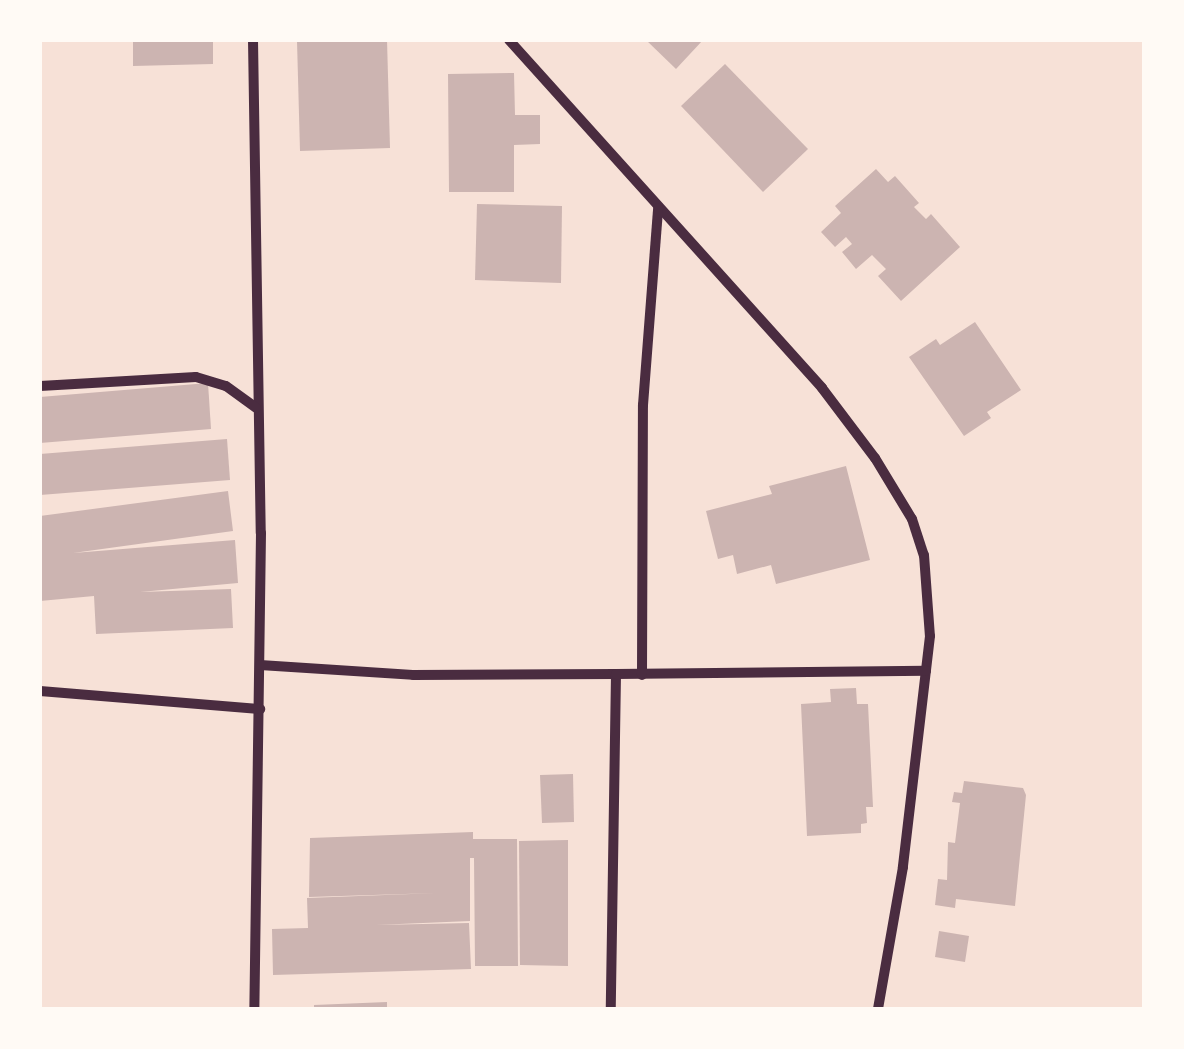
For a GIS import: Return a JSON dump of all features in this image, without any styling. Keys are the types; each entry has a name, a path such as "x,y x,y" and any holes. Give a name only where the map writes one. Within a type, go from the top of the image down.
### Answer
{"street":[{"path":"253,40 260,665 254,1009"},
{"path":"509,40 822,388 875,458 912,520 924,555 930,636 904,866 878,1009"},
{"path":"642,674 644,406 658,209"},
{"path":"40,386 196,377 226,386 256,408"},
{"path":"260,665 413,674 926,670"},
{"path":"611,1009 616,674"},
{"path":"40,690 260,709"}],"building":[{"path":"133,40 213,40 213,64 133,66"},
{"path":"387,40 390,148 300,151 297,41"},
{"path":"646,40 703,40 676,69"},
{"path":"725,64 808,149 763,192 681,106"},
{"path":"514,73 515,115 540,115 540,144 514,145 514,192 449,192 448,74"},
{"path":"876,169 888,182 895,176 919,203 914,207 926,219 931,214 960,247 901,301 878,276 886,269 872,255 856,269 842,252 852,244 846,237 835,247 821,232 841,213 835,206"},
{"path":"477,204 562,206 561,283 475,280"},
{"path":"975,322 1021,390 987,412 991,418 964,436 909,357 936,339 940,345"},
{"path":"208,383 211,429 40,443 40,397"},
{"path":"227,439 230,480 40,495 40,454"},
{"path":"846,466 870,560 776,584 771,565 737,574 733,555 718,559 706,511 772,494 769,486"},
{"path":"228,491 233,531 73,553 235,540 238,583 140,592 231,589 233,628 96,634 94,596 40,601 40,516"},
{"path":"856,688 857,704 868,704 873,807 866,807 867,823 861,824 861,833 807,836 801,704 831,702 830,689"},
{"path":"573,774 574,822 542,823 540,775"},
{"path":"964,781 1023,788 1026,795 1015,906 956,899 955,908 935,905 938,879 947,880 948,842 955,843 960,803 952,802 954,792 962,793"},
{"path":"473,832 473,839 517,839 518,966 475,966 474,858 470,858 470,921 376,925 469,923 471,969 273,975 272,929 308,928 307,898 437,893 309,897 310,838"},
{"path":"568,840 568,966 520,965 519,841"},
{"path":"939,931 969,936 965,962 935,957"},
{"path":"387,1002 387,1009 314,1009 314,1005"}]}
